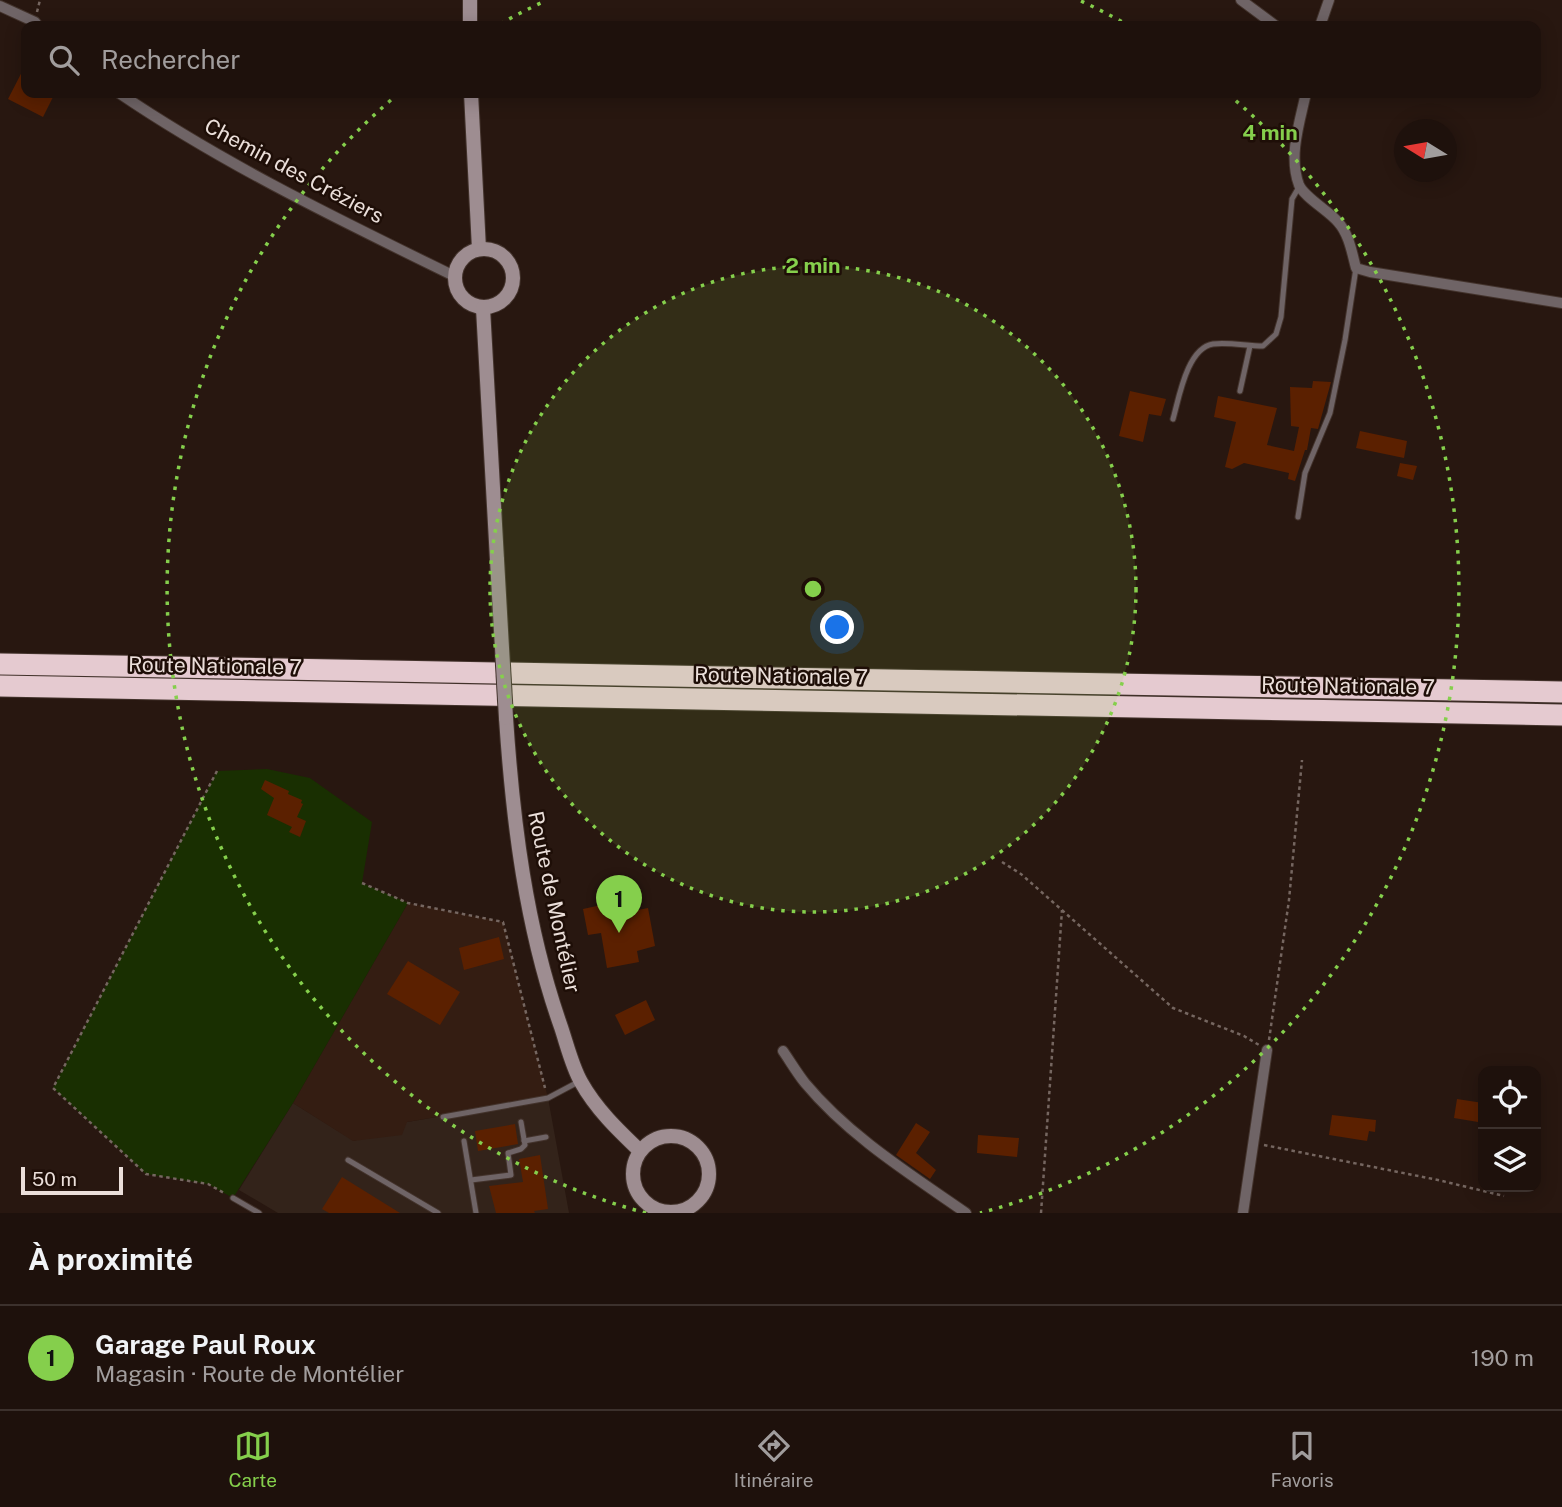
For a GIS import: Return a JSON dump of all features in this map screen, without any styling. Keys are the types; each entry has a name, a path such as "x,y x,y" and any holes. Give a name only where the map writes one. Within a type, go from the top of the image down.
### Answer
{"highway":[{"name":"Route Nationale 7","path":"0,664 1562,692"},
{"name":"Route Nationale 7","path":"0,686 1562,715"}],"main road":[{"path":"470,0 470,21"},
{"path":"471,98 479,249"},
{"path":"479,249 489,249 506,258 514,276 508,295 493,307 483,308 465,301 459,294 454,276 462,258 479,249"},
{"name":"Route de Montélier","path":"483,308 511,797 531,916 549,993 580,1081 610,1123 640,1151"},
{"path":"673,1135 696,1145 709,1167 709,1180 705,1192 693,1209 662,1211 641,1198 632,1175 634,1162 640,1151 649,1142 673,1135"}],"street":[{"path":"1241,0 1269,21"},
{"path":"1322,21 1329,0"},
{"path":"0,6 33,21"},
{"name":"Chemin des Créziers","path":"127,98 289,195 454,276"},
{"path":"1306,98 1297,130 1294,163 1299,187 1340,223 1356,268 1562,303"},
{"path":"1243,1213 1267,1050"},
{"path":"783,1051 804,1082 862,1138 895,1165 966,1213"}],"lane":[{"path":"1173,419 1184,378 1196,353 1211,344 1263,346 1276,334 1281,317 1292,199 1299,187"},
{"path":"1298,517 1305,473 1330,412 1356,268"},
{"path":"1240,391 1250,346"},
{"path":"443,1117 548,1098 580,1081"},
{"path":"471,1180 511,1175 508,1153 525,1145 520,1122"},
{"path":"524,1141 546,1137"},
{"path":"464,1140 476,1213"},
{"path":"348,1160 438,1213"},
{"path":"233,1198 259,1213"}],"path":[{"path":"1002,862 1021,874 1173,1008 1244,1036 1267,1050 1289,900 1302,760"},
{"path":"217,771 53,1088 146,1174 208,1184 233,1198"},
{"path":"362,883 408,904 503,922 548,1098"},
{"path":"1041,1213 1062,910"},
{"path":"1253,1143 1504,1196"}],"shaded area":[{"path":"408,903 503,922 548,1098 407,1122 402,1135 353,1141 293,1103"},
{"path":"548,1098 569,1213 278,1213 239,1190 293,1103 354,1141 407,1122"}],"green space":[{"path":"267,769 310,778 372,822 362,883 408,903 293,1103 233,1198 208,1184 146,1174 53,1088 217,771"}],"building":[{"path":"21,74 21,98 52,98 43,117 8,99"},
{"path":"1313,381 1331,382 1318,429 1311,428 1307,450 1295,481 1288,479 1289,473 1244,463 1232,469 1225,467 1236,422 1214,417 1218,396 1277,408 1267,445 1294,451 1299,427 1291,426 1290,387 1312,388"},
{"path":"1130,391 1166,399 1161,416 1149,414 1143,442 1119,436"},
{"path":"1360,431 1407,441 1404,458 1356,448"},
{"path":"1400,463 1417,466 1413,480 1397,476"},
{"path":"265,780 302,800 297,817 306,821 300,837 289,832 292,827 267,815 274,798 261,789"},
{"path":"615,902 618,914 648,908 655,946 637,951 639,962 607,968 601,933 588,935 583,909"},
{"path":"499,937 504,959 464,970 459,948"},
{"path":"408,961 460,992 440,1025 387,994"},
{"path":"646,1000 655,1020 625,1035 615,1015"},
{"path":"1457,1099 1478,1102 1478,1122 1454,1118"},
{"path":"1332,1115 1376,1120 1375,1132 1369,1131 1367,1141 1329,1135"},
{"path":"916,1123 930,1132 916,1153 936,1170 930,1179 896,1155"},
{"path":"515,1124 518,1144 478,1151 475,1131"},
{"path":"978,1135 1019,1138 1017,1157 977,1153"},
{"path":"540,1155 548,1209 534,1211 535,1213 496,1213 489,1186 523,1182 519,1159"},
{"path":"342,1177 400,1213 329,1213 322,1209"}],"place":[{"name":"Garage Paul Roux","path":"619,933"}]}
